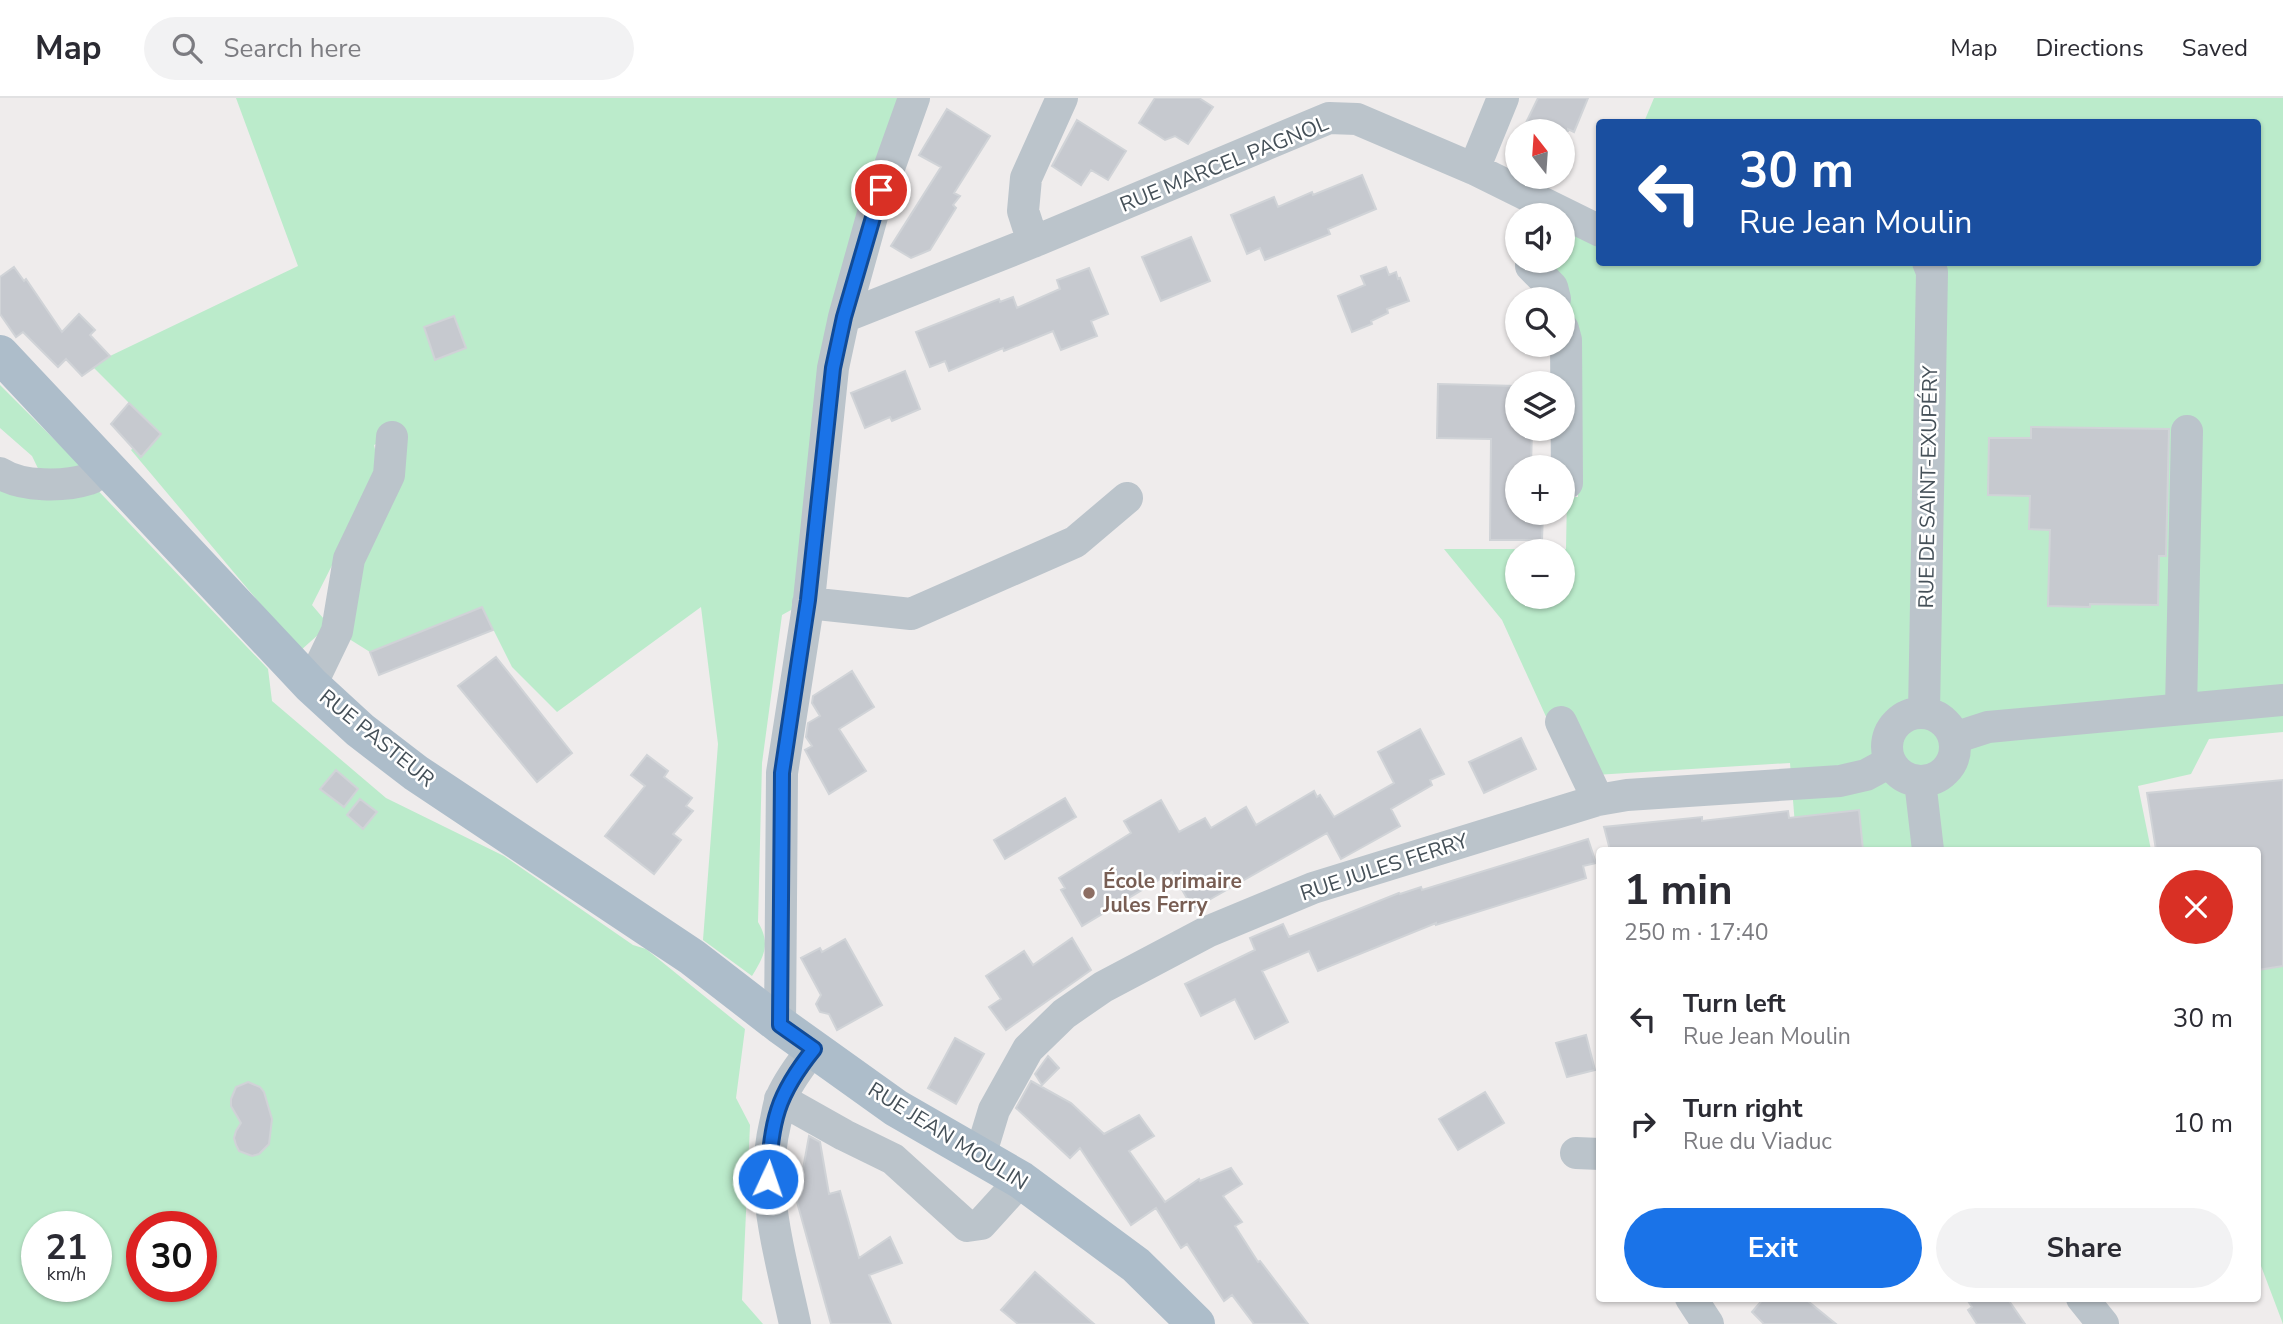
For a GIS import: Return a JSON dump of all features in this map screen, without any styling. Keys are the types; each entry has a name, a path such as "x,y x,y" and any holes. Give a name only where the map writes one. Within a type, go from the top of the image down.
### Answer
{"main road":[{"name":"RUE PASTEUR","path":"0,354 311,685 360,730 416,773 692,957"},
{"name":"RUE JEAN MOULIN","path":"692,957 780,1025 896,1108 1021,1180 1136,1265 1196,1324"}],"street":[{"path":"780,1025 782,773 808,603 833,368 873,213 914,98"},
{"path":"1033,242 1023,211 1026,178 1062,98"},
{"path":"1474,169 1503,98"},
{"name":"RUE MARCEL PAGNOL","path":"844,317 1033,242 1330,108 1474,169 1530,203"},
{"name":"RUE MARCEL PAGNOL","path":"1575,222 1596,230"},
{"name":"RUE DE SAINT-EXUPÉRY","path":"1924,713 1932,272 1930,266"},
{"path":"1538,273 1552,287"},
{"path":"1566,357 1567,455"},
{"path":"2181,709 2187,431"},
{"path":"311,685 337,631 349,559 389,475 391,437"},
{"path":"0,473 8,478 46,486 88,480 106,465"},
{"path":"808,603 911,614 1076,542 1127,498"},
{"path":"1954,738 1988,727 2283,700"},
{"path":"1924,713 1937,717 1948,726 1954,738 1955,750 1951,763 1943,773 1932,779 1920,781 1908,778 1898,772 1890,762 1887,750 1893,728 1901,719 1912,714 1924,713"},
{"path":"1561,722 1598,800"},
{"name":"RUE JULES FERRY","path":"980,1156 994,1110 1028,1049 1063,1014 1103,987 1207,932 1313,888 1598,800 1627,795 1840,781 1866,775 1890,762"},
{"path":"1920,781 1928,847"},
{"path":"795,1324 771,1216 768,1179 771,1141 780,1099 795,1073 814,1049"},
{"path":"780,1099 893,1159 967,1226 981,1224 1021,1180"},
{"path":"1694,1302 1708,1324"},
{"path":"2085,1302 2103,1324"}],"green space":[{"path":"236,98 914,98 873,213 833,368 809,600 782,615 762,763 758,922 765,943 763,956 752,976 703,940 718,744 701,607 557,712 512,667 482,607 370,652 346,637 349,559 389,475 391,437 374,445 380,470 312,605 329,625 300,651 111,424 129,403 94,368 110,356 298,266"},
{"path":"1654,98 2283,98 2283,732 2209,739 2191,774 2138,786 2150,847 1797,847 1790,763 1595,775 1548,721 1502,620 1444,549 1505,549 1505,609 1575,609 1575,539 1566,539 1566,525 1575,525 1575,497 1578,497 1578,341 1575,328 1575,287 1566,287 1564,279 1558,273 1575,273 1575,204 1596,212 1596,266 2261,266 2261,119 1645,119"},
{"path":"0,385 93,478 88,480 268,669 272,701 386,798 504,856 633,945 646,949 745,1029 736,1098 750,1125 742,1300 763,1324 0,1324 0,483 46,485 32,456 0,428"},
{"path":"2283,965 2283,1324 2261,1266 2261,969"}],"building":[{"path":"1155,98 1199,98 1213,107 1188,144 1175,136 1165,140 1139,123"},
{"path":"1538,98 1588,98 1575,130 1575,119 1528,119"},
{"path":"947,109 990,136 954,193 960,196 953,205 956,208 930,250 911,258 891,246 941,167 919,155"},
{"path":"1077,120 1126,151 1108,180 1091,170 1081,185 1052,166"},
{"path":"1362,175 1376,209 1328,229 1330,234 1265,260 1260,248 1247,254 1231,215 1274,197 1278,207"},
{"path":"1191,237 1210,281 1161,301 1142,257"},
{"path":"14,267 24,281 26,279 62,332 79,314 95,330 90,335 110,356 82,376 66,359 58,367 23,332 16,337 0,314 0,277"},
{"path":"1386,267 1389,275 1396,272 1409,301 1387,309 1388,313 1371,321 1372,324 1352,332 1338,296 1365,285 1361,276"},
{"path":"1089,268 1108,314 1091,321 1097,336 1061,350 1053,331 949,371 945,361 930,367 916,332 999,299 1000,302 1013,297 1017,308 1060,289 1057,280"},
{"path":"454,316 466,348 435,360 424,327"},
{"path":"905,371 920,409 892,421 890,417 865,428 851,393"},
{"path":"1438,384 1505,386 1505,441 1532,441 1531,455 1505,455 1505,525 1543,525 1542,539 1490,540 1491,439 1437,438"},
{"path":"129,403 161,434 141,457 111,424"},
{"path":"2031,427 2169,429 2166,556 2159,556 2158,605 2048,606 2050,530 2029,529 2030,496 1988,495 1989,438 2031,438"},
{"path":"482,607 493,630 379,675 370,652"},
{"path":"496,657 572,753 537,782 458,686"},
{"path":"852,671 874,707 839,729 866,771 829,794 805,750 812,746 806,737 808,723 820,716 812,703 813,696"},
{"path":"1420,729 1444,774 1430,780 1432,785 1391,809 1400,826 1341,859 1327,833 1193,909 1172,872 1082,926 1061,890 1065,888 1059,878 1131,833 1124,821 1161,800 1179,832 1205,818 1211,828 1246,807 1256,825 1314,791 1317,797 1320,795 1334,817 1394,783 1378,752"},
{"path":"1521,738 1536,769 1484,793 1469,762"},
{"path":"647,755 668,771 664,777 692,798 686,806 693,811 673,834 681,840 654,874 605,836 645,786 631,775"},
{"path":"336,770 358,789 344,807 320,789"},
{"path":"2283,780 2283,966 2261,970 2261,847 2156,847 2147,793"},
{"path":"1065,798 1076,817 1005,859 994,840"},
{"path":"360,799 377,812 363,829 347,815"},
{"path":"1859,810 1863,847 1609,847 1604,827 1702,817 1702,821 1788,811 1789,818"},
{"path":"1588,839 1596,863 1583,866 1586,878 1436,923 1318,971 1309,951 1262,971 1288,1022 1255,1039 1235,999 1201,1016 1185,984 1255,950 1250,938 1283,924 1289,937 1399,893 1421,887 1422,890"},
{"path":"1072,938 1091,970 1006,1030 989,1007 1001,999 986,976 1024,951 1033,965"},
{"path":"845,939 882,1005 837,1030 829,1014 820,1012 816,1004 821,995 801,958 820,948 822,952"},
{"path":"1586,1035 1595,1070 1567,1077 1556,1043"},
{"path":"955,1038 984,1054 956,1104 928,1088"},
{"path":"1048,1056 1059,1068 1042,1085 1035,1074"},
{"path":"1031,1081 1071,1103 1104,1134 1139,1115 1154,1136 1129,1151 1165,1202 1199,1179 1200,1181 1231,1168 1242,1184 1223,1196 1242,1222 1235,1226 1258,1262 1260,1261 1308,1324 1254,1324 1232,1295 1224,1301 1187,1244 1181,1248 1156,1208 1131,1225 1080,1148 1070,1158 1016,1108"},
{"path":"248,1082 260,1087 264,1092 272,1119 269,1144 259,1154 252,1156 239,1151 236,1145 234,1138 241,1123 231,1106 236,1087"},
{"path":"1485,1092 1504,1123 1458,1150 1439,1119"},
{"path":"809,1136 820,1142 829,1194 840,1191 859,1258 890,1237 902,1263 869,1275 891,1324 831,1324 797,1202"},
{"path":"1035,1272 1094,1324 1018,1324 1001,1310"},
{"path":"1761,1302 1809,1302 1836,1324 1764,1324 1752,1312"},
{"path":"1969,1302 2010,1302 2025,1324 1977,1324 1968,1310 1972,1307"}],"place":[{"name":"École primaire Jules Ferry","path":"1089,893"}],"route":[{"path":"768,1179 771,1141 780,1099 795,1073 814,1049 780,1025 782,773 808,600 833,368 844,317 881,190"}]}
